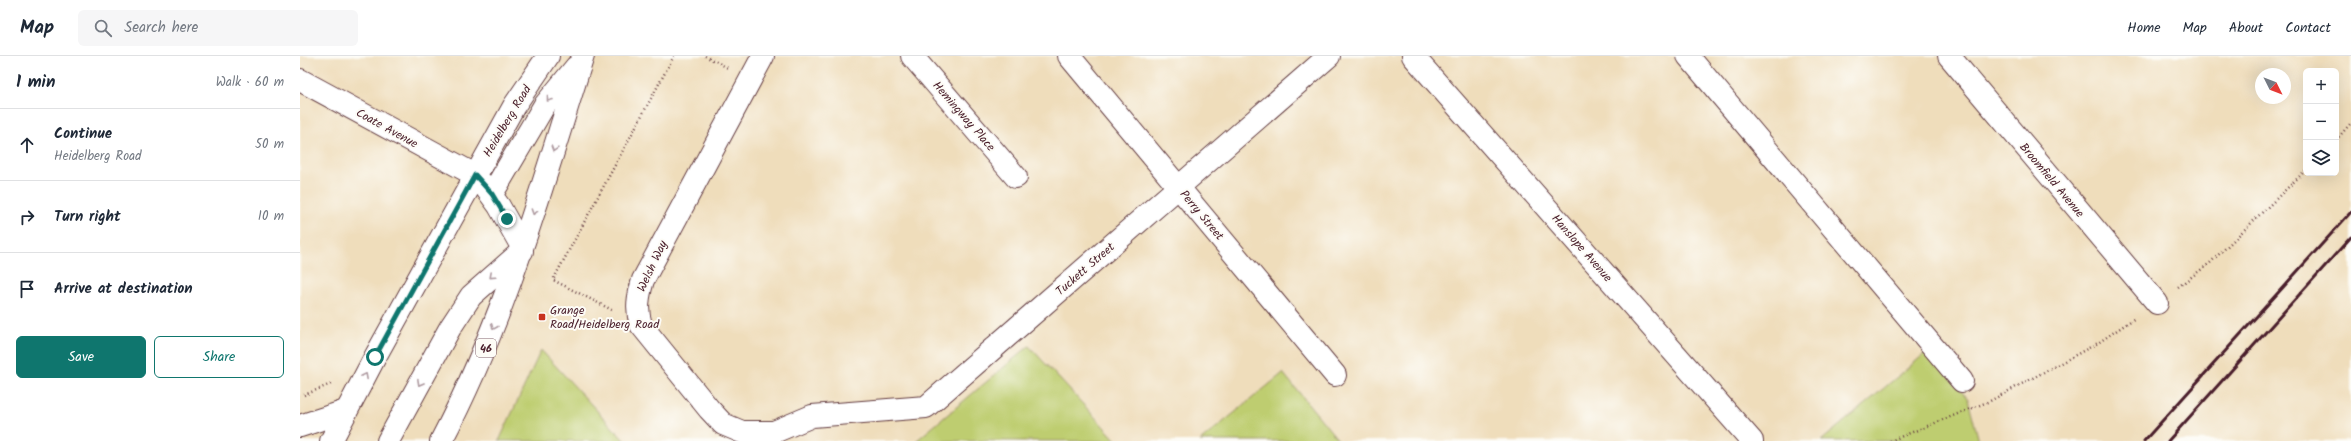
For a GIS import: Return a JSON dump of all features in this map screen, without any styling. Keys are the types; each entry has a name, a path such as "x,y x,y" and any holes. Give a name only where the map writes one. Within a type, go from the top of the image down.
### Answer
{"street":[{"name":"Heidelberg Road","path":"331,441 475,175 514,106 548,56"},
{"name":"Welsh Way","path":"763,56 643,280 638,296 637,312 641,325 723,424 742,432 774,432 812,416"},
{"name":"Hemingway Place","path":"912,56 1016,177"},
{"name":"Perry Street","path":"1069,56 1335,375"},
{"name":"Tuckett Street","path":"812,416 926,407 1329,56"},
{"name":"Hanslope Avenue","path":"1413,56 1752,441"},
{"path":"1688,56 1962,381"},
{"name":"Broomfield Avenue","path":"1948,56 2157,303"},
{"path":"492,194 544,106 583,57"},
{"name":"46","path":"441,441 476,372 511,284 583,57"},
{"name":"Coate Avenue","path":"300,80 475,175 492,194 522,249"},
{"path":"388,441 450,328 472,296 522,249"},
{"path":"300,426 346,411"}],"path":[{"path":"614,311 553,280 674,56"},
{"path":"705,56 732,70"},
{"path":"2339,137 2351,123"},
{"path":"1890,441 1990,401 2098,343 2157,303 2210,263 2303,173"}],"green space":[{"path":"1029,346 1117,441 916,441"},
{"path":"541,350 625,441 499,441"},
{"path":"1928,351 1968,399 1979,441 1821,441"},
{"path":"1283,373 1339,441 1200,441"}],"railway":[{"path":"2144,441 2351,212"},
{"path":"2168,441 2351,237"}],"place":[{"name":"Grange Road/Heidelberg Road","path":"542,317"}],"route":[{"path":"375,357 475,175 492,194 507,219"}]}
